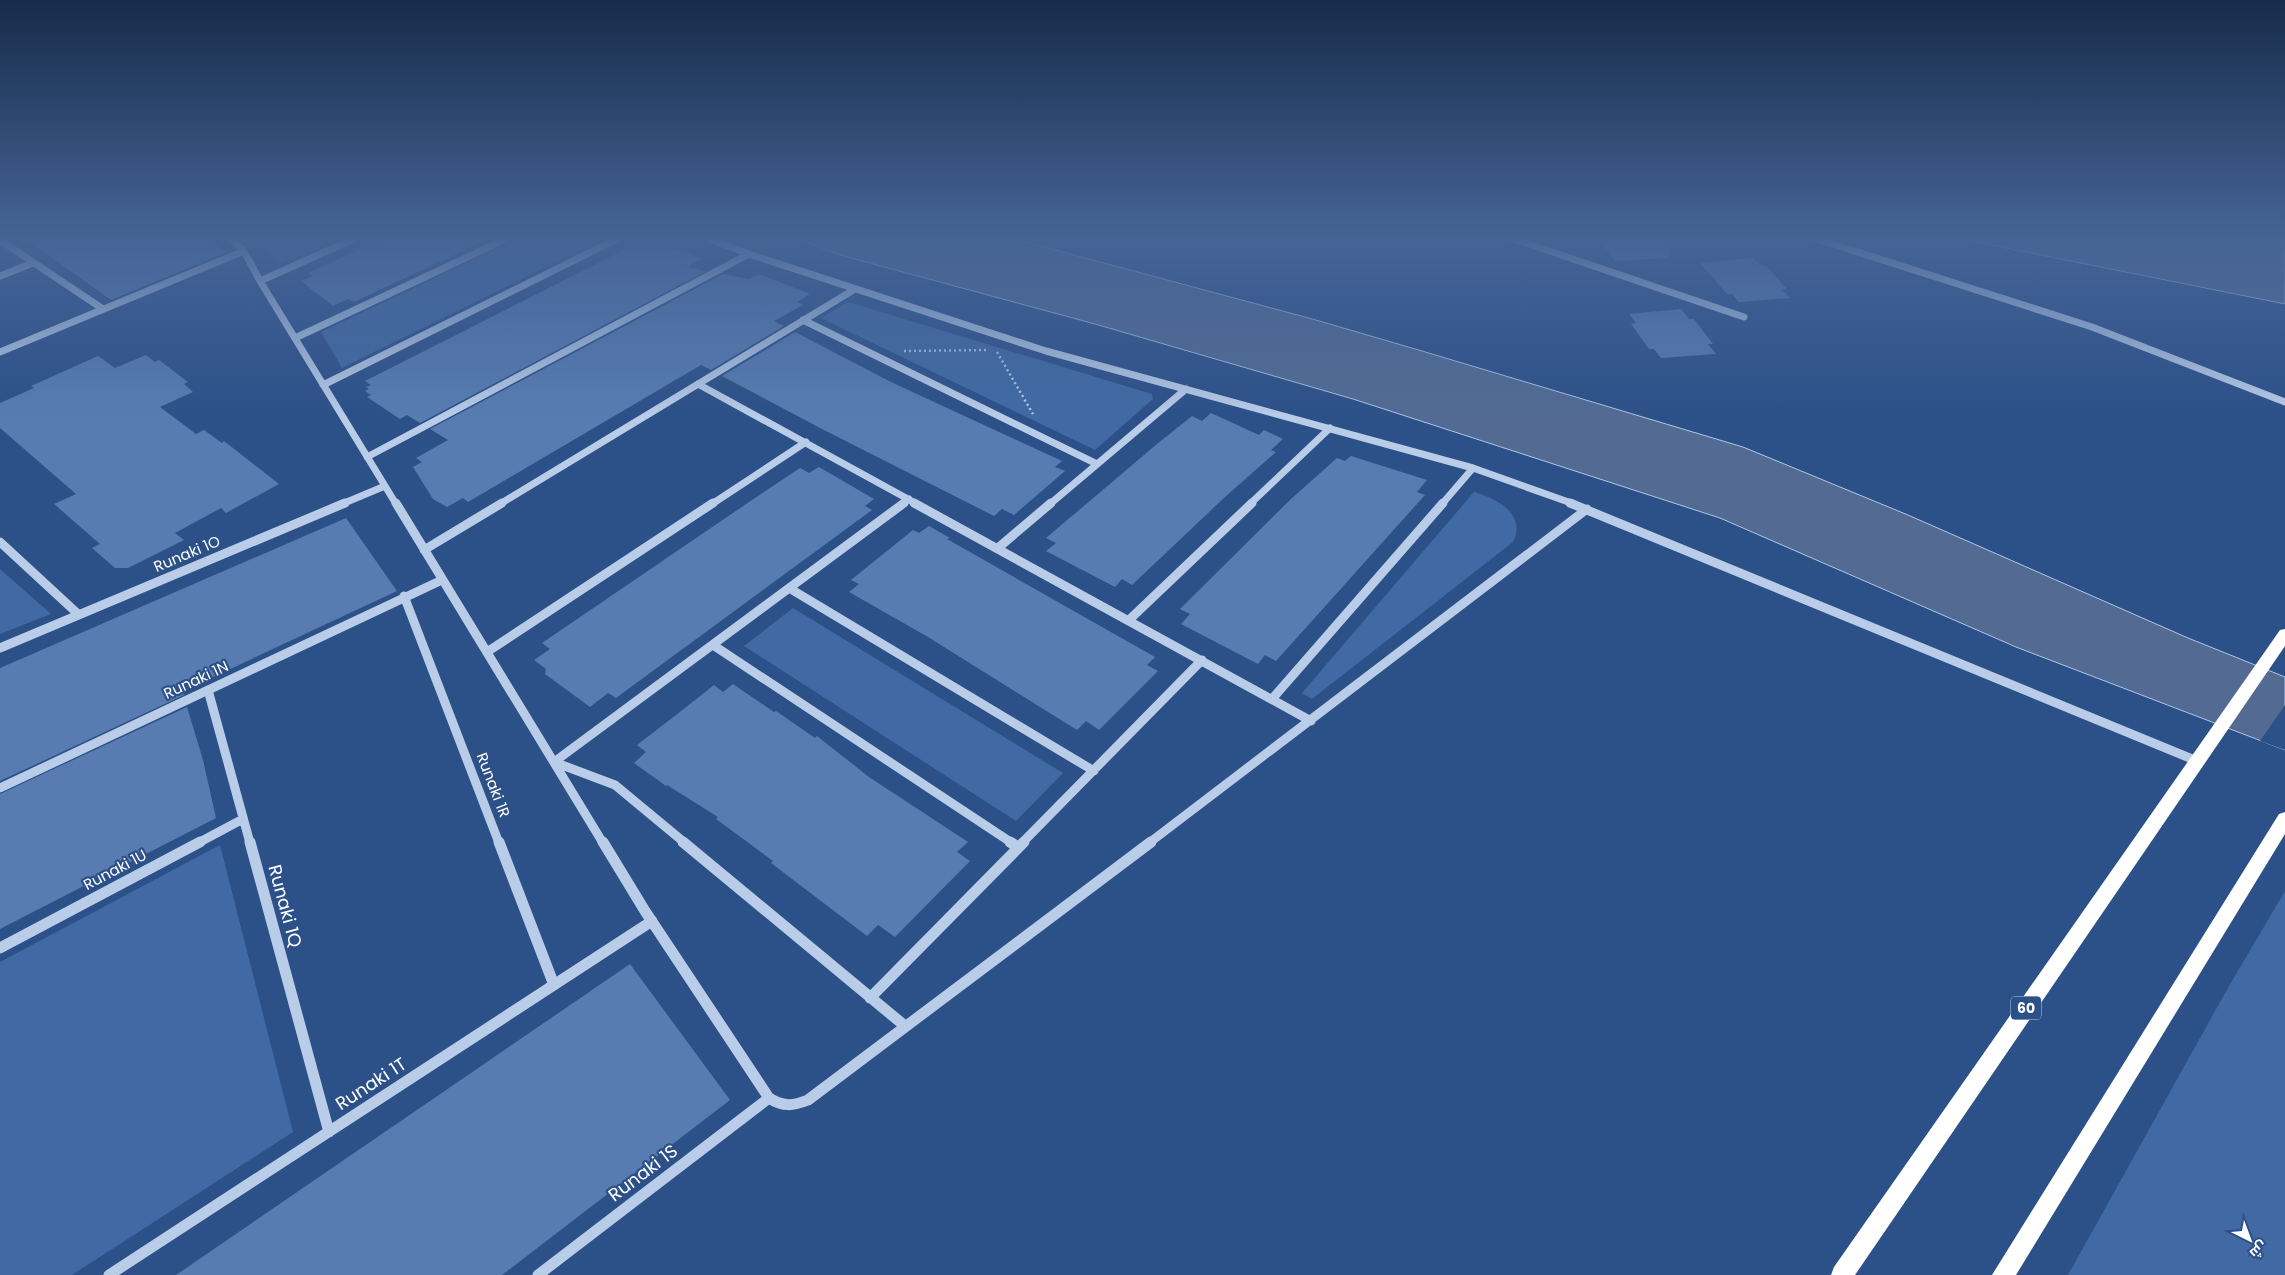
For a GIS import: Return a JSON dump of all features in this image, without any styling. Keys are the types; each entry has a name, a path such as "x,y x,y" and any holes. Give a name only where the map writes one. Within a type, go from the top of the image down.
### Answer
{"highway":[{"name":"60","path":"1842,1275 2285,634"},
{"path":"2003,1275 2285,819"}],"street":[{"path":"86,298 103,309"},
{"path":"0,352 131,298"},
{"path":"270,298 652,921 769,1098 778,1105 788,1107 808,1100 1312,721 1587,509"},
{"path":"295,338 381,298"},
{"path":"323,385 499,298"},
{"path":"367,457 668,298"},
{"path":"424,550 840,298"},
{"path":"880,298 1046,351 1473,468 1587,509 2197,761"},
{"path":"1686,298 1744,317"},
{"path":"2000,298 2092,327 2285,402"},
{"path":"803,320 1097,464"},
{"path":"698,384 1312,721"},
{"path":"998,548 1186,389"},
{"path":"1129,620 1330,428"},
{"path":"487,652 806,442"},
{"path":"1272,699 1473,468"},
{"name":"Runaki 1O","path":"0,648 386,486"},
{"path":"554,762 909,499"},
{"path":"0,542 78,614"},
{"name":"Runaki 1N","path":"0,788 404,596 442,580"},
{"path":"789,588 1094,770"},
{"name":"Runaki 1R","path":"404,596 554,985"},
{"path":"712,645 1018,847"},
{"path":"870,998 1202,660"},
{"name":"Runaki 1Q","path":"208,690 329,1132"},
{"path":"554,762 615,785 905,1026"},
{"name":"Runaki 1U","path":"0,948 243,819"},
{"name":"Runaki 1T","path":"109,1275 652,921"},
{"name":"Runaki 1S","path":"538,1275 769,1098"}],"path":[{"path":"866,351 996,350 1049,440"}],"shaded area":[{"path":"394,298 484,298 342,368 321,332"},
{"path":"997,298 1232,298 1422,351 1743,447 1908,515 2188,638 2285,677 2285,750 2016,647 1720,518 1353,399"},
{"path":"2253,298 2285,298 2285,304"},
{"path":"848,302 1152,394 1153,399 1095,450 821,318"},
{"path":"1474,492 1500,503 1513,516 1516,532 1513,542 1312,699 1302,693"},
{"path":"0,569 51,614 0,634"},
{"path":"793,608 1063,773 1016,821 744,646"},
{"path":"220,845 293,1132 72,1275 0,1275 0,962"},
{"path":"2285,891 2285,1275 2068,1275 2229,986"}],"pier":[{"path":"2285,705 2285,750 2260,741"}],"building":[{"path":"322,298 364,298 354,302 348,299 333,306"},
{"path":"530,298 656,298 420,423 407,415 400,419 367,397 371,395 365,391 369,389 366,387 371,385 365,381"},
{"path":"679,298 804,298 797,302 803,305 774,321 784,326 711,370 701,365 468,502 463,498 447,507 433,499 413,467 422,462 416,458 448,440 430,429"},
{"path":"1735,298 1790,298 1739,302"},
{"path":"1681,309 1689,319 1694,319 1713,344 1708,344 1716,354 1661,358 1654,349 1649,349 1631,324 1636,323 1629,314"},
{"path":"795,332 891,382 1062,461 1055,467 1065,471 1014,515 1002,509 994,516 722,376"},
{"path":"146,355 155,362 159,360 188,382 184,384 193,392 160,407 196,434 204,430 222,443 224,441 279,484 226,513 221,508 175,533 184,540 128,568 115,568 92,548 100,544 54,504 76,494 0,428 0,403 34,388 31,386 98,356 115,368"},
{"path":"1211,413 1259,435 1264,430 1283,439 1271,450 1276,452 1225,497 1132,585 1122,579 1115,587 1046,551 1056,543 1046,538 1157,444 1192,416 1202,421"},
{"path":"1351,456 1427,480 1417,492 1425,495 1276,661 1265,655 1258,664 1181,624 1190,614 1180,609 1291,499 1337,458 1345,461"},
{"path":"819,467 874,499 865,506 872,510 616,698 608,693 590,707 545,674 546,669 534,660 550,649 542,643 749,502 800,468 809,473"},
{"path":"346,518 397,591 183,691 184,695 0,781 0,668"},
{"path":"929,526 950,538 947,539 1155,657 1147,665 1158,671 1099,730 1086,721 1077,730 928,637 849,592 859,584 851,580 913,530 919,533"},
{"path":"733,684 815,738 817,736 869,777 968,842 957,852 970,861 895,937 878,925 867,936 771,863 773,861 716,819 718,817 666,786 634,763 646,752 637,745 714,685 723,692"},
{"path":"187,707 203,760 216,818 0,929 0,794"},
{"path":"630,964 730,1100 502,1275 176,1275"}]}
